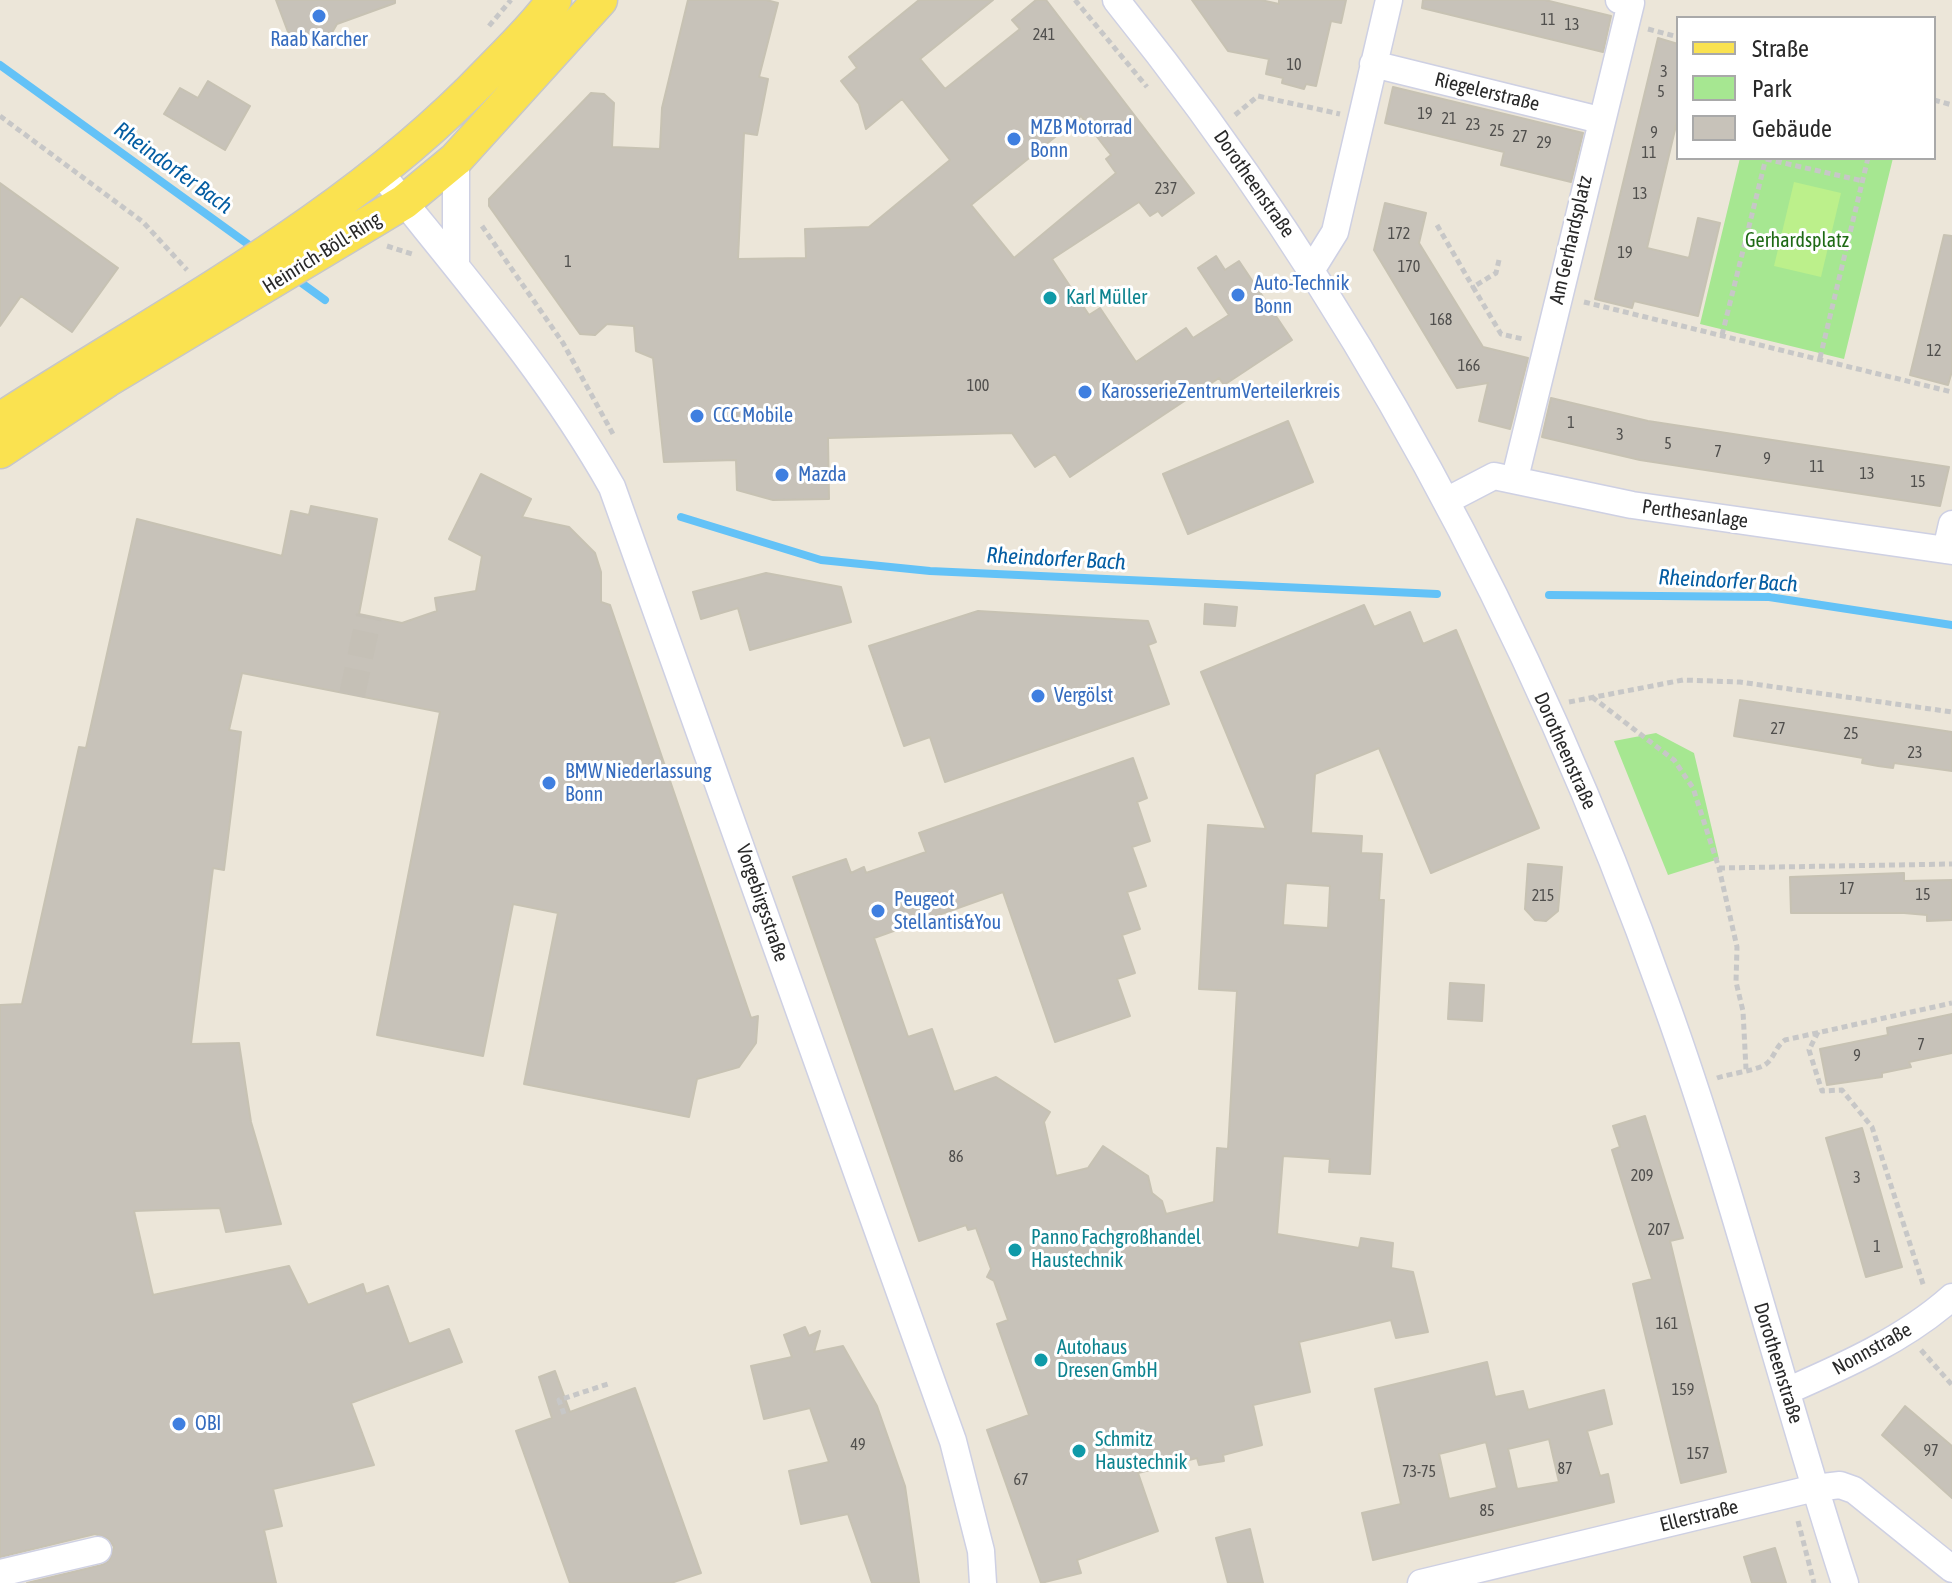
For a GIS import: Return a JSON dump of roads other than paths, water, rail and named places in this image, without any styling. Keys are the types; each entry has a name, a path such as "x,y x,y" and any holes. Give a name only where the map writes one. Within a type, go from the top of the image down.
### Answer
{"main road":[{"name":"Heinrich-Böll-Ring","path":"300,250 380,172 455,108 554,0"},
{"name":"Heinrich-Böll-Ring","path":"0,420 91,361 211,294 404,202 456,159 600,0"},
{"name":"Heinrich-Böll-Ring","path":"0,451 107,380 211,294"}],"street":[{"name":"Dorotheenstraße","path":"1116,0 1217,130 1312,269 1400,415 1446,501 1547,707 1634,915 1693,1086 1845,1583"},
{"path":"1312,269 1335,232 1389,0"},
{"name":"Am Gerhardsplatz","path":"1515,478 1625,2"},
{"name":"Riegelerstraße","path":"1373,64 1600,120"},
{"path":"456,159 456,262"},
{"name":"Vorgebirgsstraße","path":"380,172 456,262 578,425 626,519 953,1441 981,1551 983,1583"},
{"name":"Perthesanlage","path":"1446,501 1494,476 1515,478 1632,505 1949,550"},
{"path":"1949,550 1952,524"},
{"name":"Nonnstraße","path":"1787,1391 1850,1363 1942,1306"},
{"name":"Ellerstraße","path":"1421,1583 1815,1488 1840,1485 1854,1490 1952,1569"},
{"path":"0,1573 98,1550"},
{"path":"981,1551 1001,1583"}],"waterway":[{"name":"Rheindorfer Bach","path":"0,65 256,250"},
{"name":"Rheindorfer Bach","path":"296,279 325,300"},
{"name":"Rheindorfer Bach","path":"681,517 821,560 930,571 1437,594"},
{"name":"Rheindorfer Bach","path":"1549,595 1769,597 1952,625"}],"tunnel":[{"path":"352,695 369,616"}],"place":[{"name":"Raab Karcher","path":"319,16"},
{"name":"MZB Motorrad Bonn","path":"1014,139"},
{"name":"Auto-Technik Bonn","path":"1238,295"},
{"name":"Karl Müller","path":"1050,298"},
{"name":"KarosserieZentrumVerteilerkreis","path":"1085,392"},
{"name":"CCC Mobile","path":"697,416"},
{"name":"Mazda","path":"782,475"},
{"name":"Vergölst","path":"1038,696"},
{"name":"BMW Niederlassung Bonn","path":"549,783"},
{"name":"Peugeot Stellantis&You","path":"878,911"},
{"name":"Panno Fachgroßhandel Haustechnik","path":"1015,1250"},
{"name":"Autohaus Dresen GmbH","path":"1041,1360"},
{"name":"OBI","path":"179,1424"},
{"name":"Schmitz Haustechnik","path":"1079,1451"}],"park label":[{"name":"Gerhardsplatz","path":"1797,241"}]}
